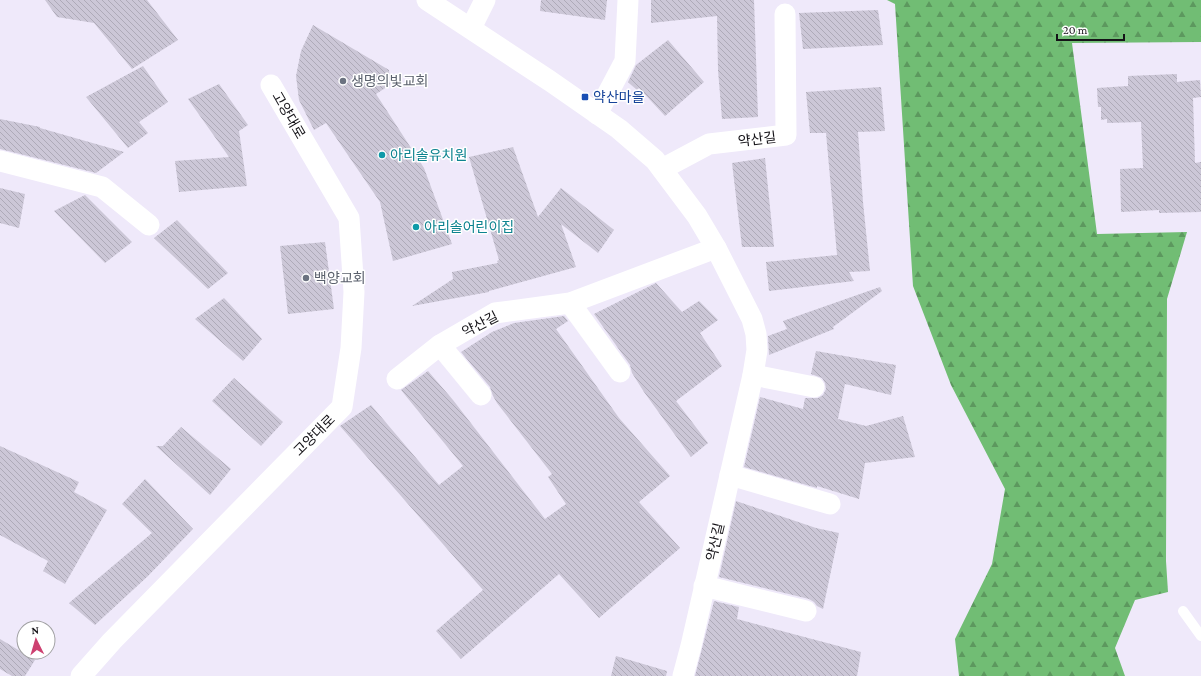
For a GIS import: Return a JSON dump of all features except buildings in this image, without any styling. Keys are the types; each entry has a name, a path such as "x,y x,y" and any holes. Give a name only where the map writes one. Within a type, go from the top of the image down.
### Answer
{"street":[{"name":"약산길","path":"427,0 471,28 619,129 649,154 697,216 716,248 752,319 756,334 757,350 753,374 682,676"},
{"path":"471,28 485,0"},
{"path":"597,114 625,61 628,0"},
{"name":"약산길","path":"662,169 709,144 786,135 785,14"},
{"name":"고양대로","path":"81,676 112,641 342,407 351,348 354,292 349,218 271,85"},
{"path":"0,161 102,186 149,225"},
{"name":"약산길","path":"397,379 440,345 495,313 570,303 716,248"},
{"path":"570,303 620,372"},
{"path":"440,345 481,395"},
{"path":"753,374 814,387"},
{"path":"730,475 830,504"},
{"path":"704,586 806,611"}],"lane":[{"path":"1183,611 1201,636"}],"green space":[{"path":"887,0 1201,0 1201,42 1072,43 1097,234 1187,232 1167,299 1166,561 1168,592 1135,600 1115,648 1125,676 959,676 955,639 992,564 1005,489 951,385 913,286 895,4"}],"place":[{"name":"생명의빛교회","path":"343,81"},
{"name":"약산마을","path":"585,97"},
{"name":"아리솔유치원","path":"382,155"},
{"name":"아리솔어린이집","path":"416,227"},
{"name":"백양교회","path":"306,278"}]}
